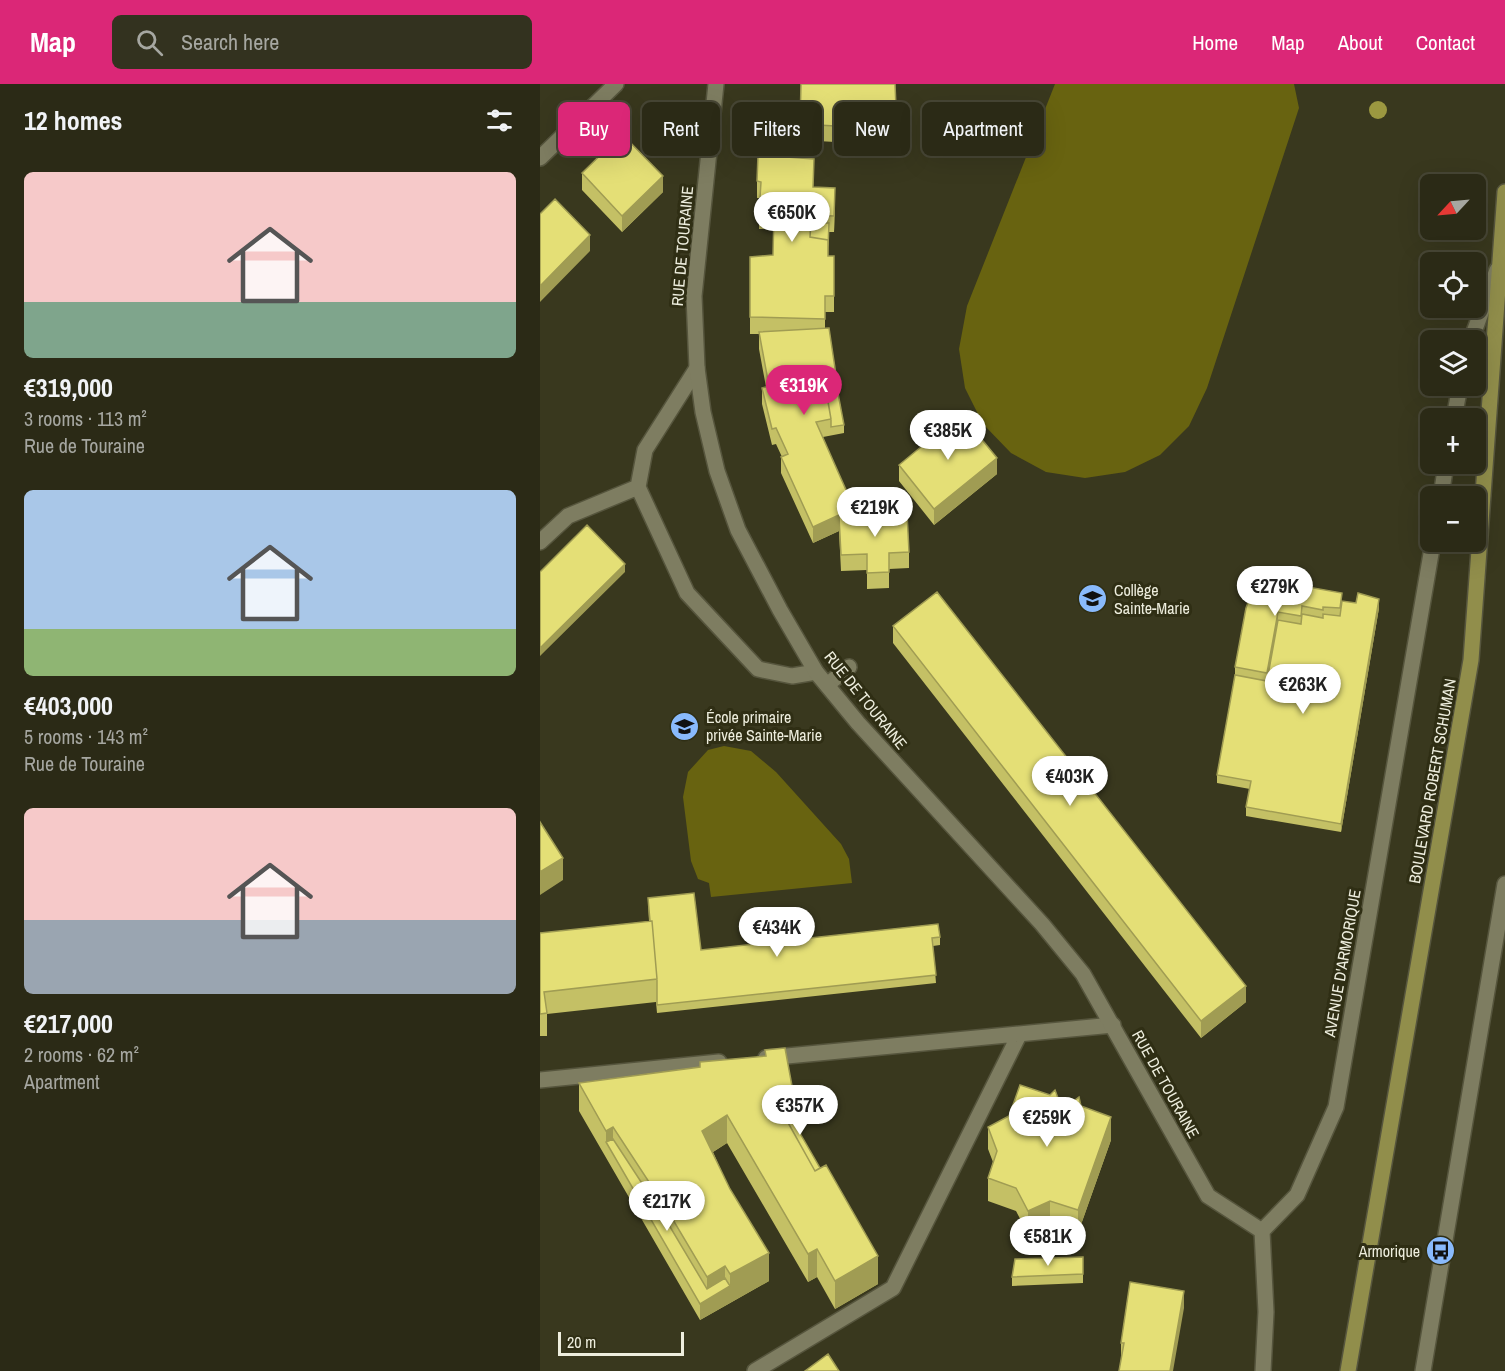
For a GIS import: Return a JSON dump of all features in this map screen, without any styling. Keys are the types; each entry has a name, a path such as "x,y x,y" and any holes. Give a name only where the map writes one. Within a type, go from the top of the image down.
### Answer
{"main road":[{"name":"BOULEVARD ROBERT SCHUMAN","path":"1348,1371 1471,660 1505,192"}],"street":[{"path":"540,158 616,84"},
{"name":"RUE DE TOURAINE","path":"716,84 694,296 697,368 703,412 717,471 738,530 816,672 858,723 1042,924 1083,974 1208,1196 1262,1231"},
{"path":"1475,330 1499,265"},
{"path":"697,368 645,450 638,487 687,593 758,669 792,676 816,672"},
{"path":"540,542 568,516 638,487"},
{"name":"AVENUE D'ARMORIQUE","path":"1262,1231 1297,1195 1336,1107 1431,552"},
{"path":"827,685 849,667"},
{"path":"1423,1371 1505,884"},
{"path":"540,1080 1113,1025"},
{"path":"755,1371 893,1288 1019,1035"},
{"path":"1262,1231 1266,1312 1263,1371"}],"shaded area":[{"path":"1055,84 1294,84 1299,108 1207,388 1189,426 1160,455 1125,472 1085,478 1046,472 1011,453 983,424 965,388 959,349 967,306 1026,156 1044,156 1044,112"},
{"path":"724,746 751,751 776,772 841,844 849,859 852,883 711,897 709,883 698,879 691,861 683,797 688,772 708,750"}],"building":[{"path":"801,84 895,84 896,102 834,102 834,126 822,125 822,102 801,102"},
{"path":"630,142 663,176 622,216 582,173 599,156 630,156"},
{"path":"758,156 814,159 813,187 835,188 834,216 811,215 810,237 828,240 828,256 834,256 834,296 825,296 825,319 750,317 750,257 773,255 774,213 759,213 761,182 757,181"},
{"path":"555,199 590,235 540,286 540,214"},
{"path":"811,223 829,223 828,247 828,240 810,237"},
{"path":"829,328 836,375 824,377 831,419 816,422 854,508 813,527 781,457 788,454 776,428 772,429 762,388 769,386 759,332"},
{"path":"836,383 844,425 831,427 825,385"},
{"path":"961,414 997,458 934,509 899,465"},
{"path":"907,513 909,552 889,553 889,572 867,573 867,554 841,555 839,516"},
{"path":"587,525 625,564 540,648 540,572"},
{"path":"1257,578 1342,593 1340,608 1323,607 1323,610 1302,606 1301,616 1278,612 1267,673 1235,667 1246,608"},
{"path":"937,592 1246,986 1201,1021 893,626"},
{"path":"1358,593 1379,599 1341,824 1246,807 1251,781 1217,775 1235,675 1267,681 1278,620 1301,624 1302,614 1323,618 1323,614 1340,616 1342,601 1356,603"},
{"path":"540,822 563,858 540,872"},
{"path":"694,893 701,950 938,924 940,937 932,938 936,975 657,1005 657,979 648,898"},
{"path":"652,921 657,979 544,992 547,1013 540,1014 540,933"},
{"path":"785,1048 792,1086 774,1097 815,1171 826,1165 878,1256 835,1281 817,1249 808,1254 727,1115 702,1131 730,1189 769,1253 730,1274 725,1266 707,1277 666,1208 613,1127 606,1131 579,1083 700,1067 700,1062 766,1056 765,1050"},
{"path":"1020,1085 1050,1095 1055,1090 1058,1098 1071,1103 1079,1097 1081,1106 1111,1117 1078,1210 1050,1201 1028,1211 1016,1188 988,1178 997,1151 988,1127 1009,1116"},
{"path":"792,1106 801,1135 820,1168 815,1171 782,1112"},
{"path":"613,1139 666,1220 707,1289 725,1278 730,1286 700,1304 606,1142"},
{"path":"1083,1257 1083,1274 1012,1277 1015,1259"},
{"path":"1130,1282 1184,1291 1170,1371 1119,1371"},
{"path":"828,1354 839,1371 805,1371"}],"place":[{"name":"Collège Sainte-Marie","path":"1093,599"},
{"name":"École primaire privée Sainte-Marie","path":"685,726"},
{"name":"Armorique","path":"1441,1251"}]}
